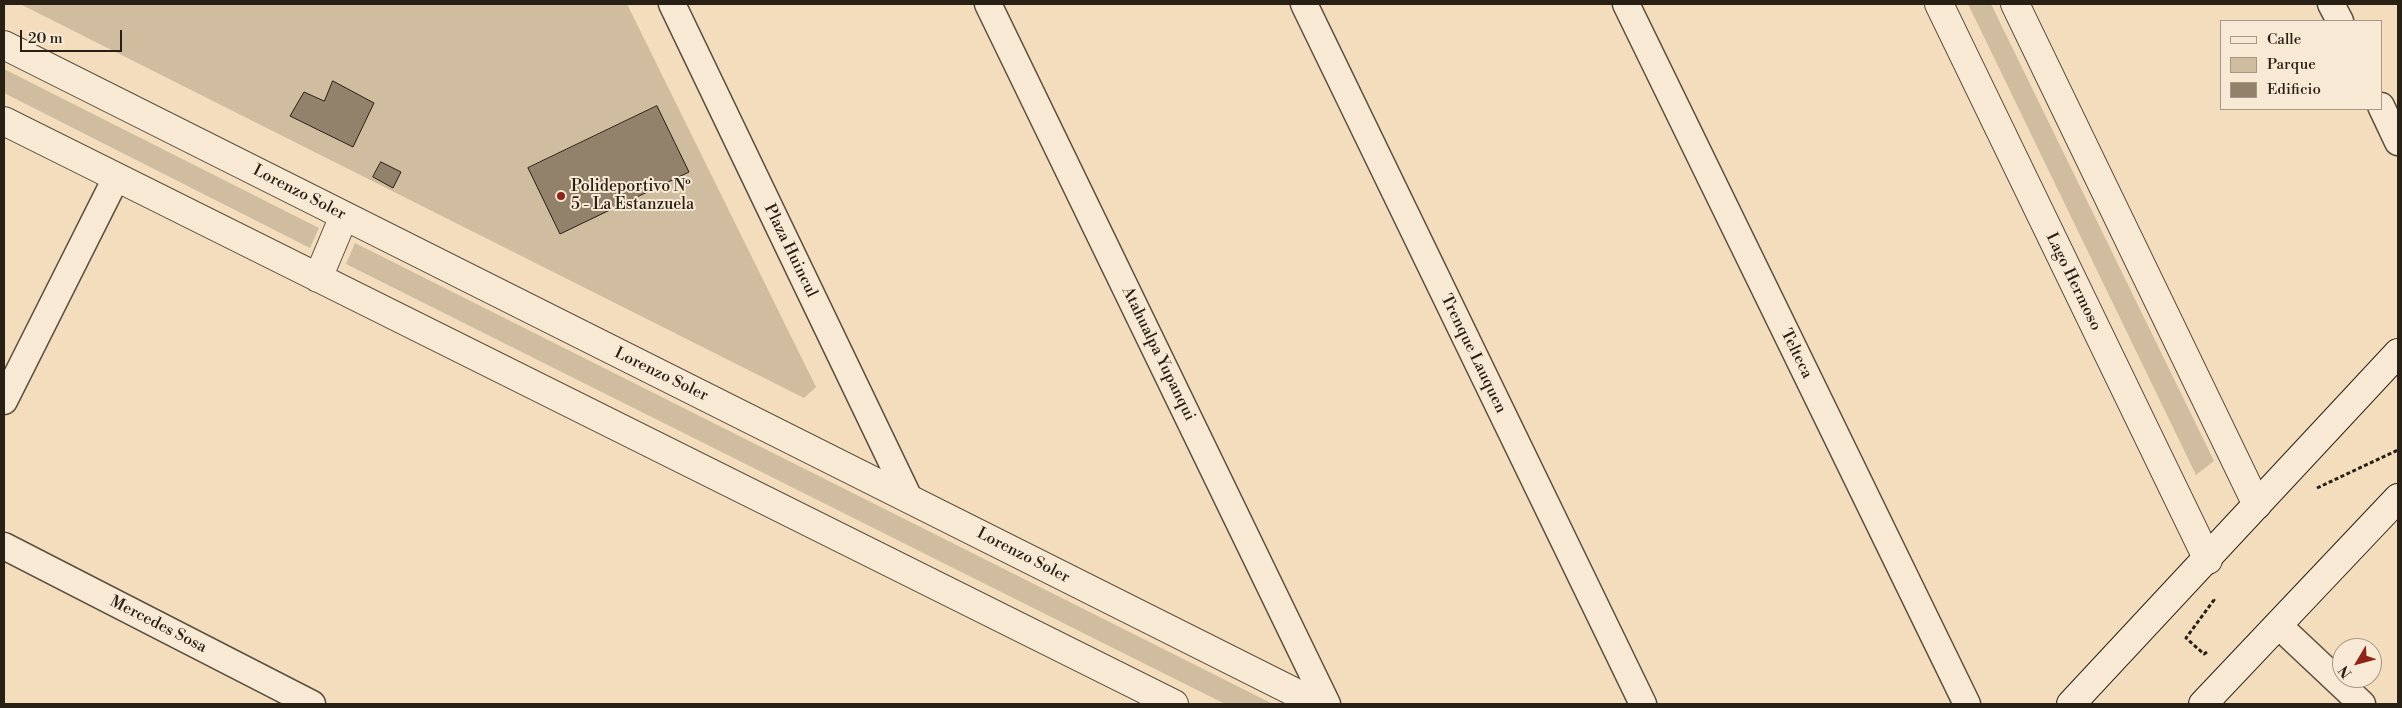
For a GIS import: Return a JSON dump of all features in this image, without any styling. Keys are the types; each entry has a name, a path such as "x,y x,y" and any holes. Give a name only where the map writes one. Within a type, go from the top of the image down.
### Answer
{"street":[{"name":"Plaza Huincul","path":"672,4 909,498"},
{"name":"Atahualpa Yupanqui","path":"988,4 1327,704"},
{"name":"Trenque Lauquen","path":"1304,4 1643,704"},
{"name":"Telteca","path":"1626,4 1967,704"},
{"name":"Lago Hermoso","path":"1939,4 2199,569"},
{"path":"2015,4 2257,505"},
{"path":"2331,4 2339,20"},
{"name":"Lorenzo Soler","path":"4,44 1318,704"},
{"path":"2382,108 2398,142"},
{"path":"4,121 1174,704"},
{"path":"4,401 116,178"},
{"path":"318,278 344,216"},
{"path":"2071,704 2398,354"},
{"path":"2203,704 2398,498"},
{"name":"Mercedes Sosa","path":"4,546 312,704"},
{"path":"2278,625 2362,704"}],"path":[{"path":"2290,469 2314,490 2398,450"},
{"path":"2199,569 2214,600 2186,638 2204,654 2211,648"}],"green space":[{"name":"Polideportivo Nº 5 - La Estanzuela","path":"20,4 627,4 816,387 804,398"},
{"path":"1968,4 1991,4 2214,461 2196,475"},
{"path":"4,69 319,228 310,248 4,93"},
{"path":"355,243 1273,704 1225,704 346,264"}],"building":[{"path":"333,81 374,103 353,147 290,116 304,92 324,101"},
{"path":"657,106 689,172 560,234 528,168"},
{"path":"381,162 401,172 393,188 373,177"}],"place":[{"name":"Polideportivo Nº 5 - La Estanzuela","path":"561,196"}]}
